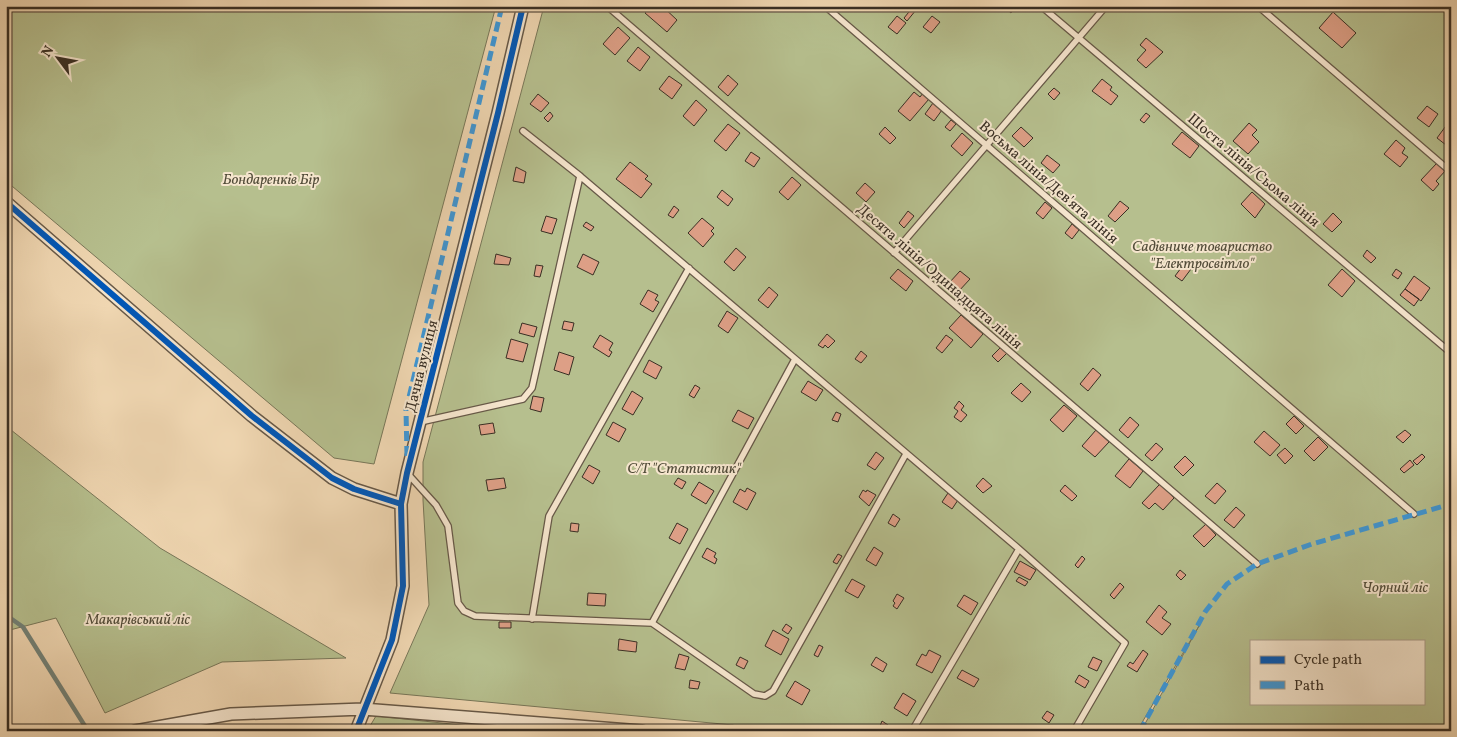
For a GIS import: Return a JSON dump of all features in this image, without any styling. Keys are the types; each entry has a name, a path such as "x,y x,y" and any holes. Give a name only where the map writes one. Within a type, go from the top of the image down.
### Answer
{"street":[{"name":"Дачна вулиця","path":"356,731 363,709 392,640 404,586 401,504 407,474 523,6"},
{"path":"6,202 252,416 332,478 354,489 401,504"},
{"path":"135,731 231,714 363,709 642,731"}],"lane":[{"name":"Десята лінія/Одинадцята лінія","path":"607,6 1257,564"},
{"name":"Восьма лінія/Дев'ята лінія","path":"825,6 1414,514"},
{"name":"Шоста лінія/Сьома лінія","path":"1041,6 1451,353"},
{"path":"894,253 1106,6"},
{"path":"1258,6 1451,172"},
{"path":"523,130 689,268 1019,549 1125,643 1074,731"},
{"path":"420,422 523,399 532,388 580,176"},
{"path":"532,619 549,516 689,268"},
{"path":"652,623 796,359"},
{"path":"407,474 436,504 448,526 458,603 464,612 475,616 652,623 754,694 764,696 773,691 906,454"},
{"path":"912,731 1019,549"}],"green space":[{"name":"Бондаренків Бір","path":"6,6 496,6 374,464 334,458 6,181"},
{"path":"544,6 1451,6 1451,731 1141,731 1199,626 1137,731 748,731 733,725 390,693 429,605 423,500 423,462"},
{"name":"Макарівський ліс","path":"6,426 160,548 346,658 222,662 105,713 56,618 6,631"},
{"path":"376,716 517,731 367,731"}],"building":[{"path":"651,6 662,6 677,20 667,32 645,13"},
{"path":"1003,6 1016,6 1011,13"},
{"path":"913,7 916,10 907,21 904,18"},
{"path":"1333,12 1356,33 1342,48 1319,28"},
{"path":"897,16 906,23 897,34 888,27"},
{"path":"932,16 940,22 931,33 923,27"},
{"path":"618,27 630,38 615,55 603,44"},
{"path":"1146,38 1163,52 1146,68 1137,60 1146,50 1140,45"},
{"path":"638,47 650,57 640,71 627,61"},
{"path":"728,75 738,84 728,96 718,87"},
{"path":"669,76 682,85 672,99 659,89"},
{"path":"1102,79 1112,87 1110,90 1118,96 1111,105 1092,91"},
{"path":"1054,88 1060,93 1054,100 1048,94"},
{"path":"914,92 920,97 923,93 929,99 910,121 898,111"},
{"path":"538,94 549,103 541,112 530,104"},
{"path":"696,100 707,110 694,126 683,116"},
{"path":"933,103 942,110 934,121 925,114"},
{"path":"1427,106 1438,114 1429,127 1417,118"},
{"path":"550,112 553,116 548,122 544,118"},
{"path":"1146,113 1150,116 1144,123 1140,120"},
{"path":"951,120 956,124 950,131 945,127"},
{"path":"1249,123 1257,130 1252,135 1259,142 1248,154 1233,141"},
{"path":"1448,123 1451,124 1451,138 1446,145 1437,138"},
{"path":"728,124 740,133 726,151 714,141"},
{"path":"885,127 896,138 890,144 879,134"},
{"path":"1021,127 1033,138 1024,147 1012,136"},
{"path":"1182,132 1199,146 1190,158 1172,144"},
{"path":"962,133 973,143 962,156 951,146"},
{"path":"1396,140 1405,148 1402,153 1408,157 1400,167 1384,154"},
{"path":"751,152 760,158 754,167 745,161"},
{"path":"1047,155 1060,165 1053,173 1041,163"},
{"path":"630,162 648,176 645,179 652,184 641,198 616,179"},
{"path":"1437,163 1446,170 1436,181 1439,184 1433,191 1421,180"},
{"path":"516,167 526,172 524,183 513,181"},
{"path":"792,177 801,185 788,200 779,192"},
{"path":"865,183 875,192 866,202 856,193"},
{"path":"722,190 733,199 728,206 717,197"},
{"path":"1252,192 1265,204 1255,218 1241,204"},
{"path":"1120,201 1129,208 1115,222 1108,216"},
{"path":"1045,202 1052,208 1043,219 1036,213"},
{"path":"674,206 679,210 673,218 668,215"},
{"path":"908,211 914,216 904,228 899,223"},
{"path":"1333,213 1342,222 1332,232 1323,224"},
{"path":"546,216 557,219 552,234 541,231"},
{"path":"702,218 714,228 711,231 714,234 703,247 688,233"},
{"path":"586,222 594,227 591,231 583,226"},
{"path":"1072,224 1079,230 1072,239 1065,233"},
{"path":"736,248 746,257 734,271 724,262"},
{"path":"1367,250 1376,258 1371,263 1363,256"},
{"path":"496,254 511,258 509,265 494,264"},
{"path":"583,254 599,262 593,275 577,267"},
{"path":"1184,264 1191,269 1182,281 1175,276"},
{"path":"536,265 543,266 540,277 534,276"},
{"path":"898,269 913,281 906,291 890,278"},
{"path":"1342,269 1355,281 1342,297 1328,285"},
{"path":"1396,269 1402,273 1398,279 1392,275"},
{"path":"960,271 970,279 958,292 949,283"},
{"path":"1414,276 1430,288 1421,301 1405,289"},
{"path":"769,287 778,295 768,308 758,300"},
{"path":"1405,289 1419,299 1414,306 1400,295"},
{"path":"648,290 658,295 655,300 659,302 653,312 640,304"},
{"path":"727,311 738,318 728,333 718,326"},
{"path":"961,315 983,334 971,348 949,328"},
{"path":"564,321 574,323 572,331 562,329"},
{"path":"522,323 537,327 534,337 519,333"},
{"path":"827,334 835,341 828,348 825,345 823,348 818,345"},
{"path":"600,335 613,343 609,350 612,352 609,357 593,347"},
{"path":"946,335 953,340 942,353 936,348"},
{"path":"511,339 528,344 523,362 506,358"},
{"path":"1001,347 1007,353 998,362 992,356"},
{"path":"861,351 867,356 861,363 855,359"},
{"path":"559,352 574,357 569,375 554,370"},
{"path":"649,360 662,367 656,379 643,372"},
{"path":"1093,368 1101,375 1088,391 1080,384"},
{"path":"808,381 823,390 816,401 801,392"},
{"path":"1021,383 1031,392 1022,402 1011,393"},
{"path":"695,385 700,388 694,398 689,395"},
{"path":"632,391 643,398 633,415 622,409"},
{"path":"533,396 544,398 541,412 530,409"},
{"path":"959,401 964,406 961,410 967,415 961,422 954,417 958,411 954,408"},
{"path":"1064,405 1077,416 1063,432 1050,420"},
{"path":"738,410 754,418 748,429 732,421"},
{"path":"836,412 841,414 838,422 832,420"},
{"path":"1294,416 1304,426 1296,434 1286,424"},
{"path":"1130,417 1139,425 1128,438 1119,430"},
{"path":"613,422 626,429 619,442 606,435"},
{"path":"493,423 495,433 481,435 479,425"},
{"path":"1096,430 1109,442 1095,457 1082,446"},
{"path":"1405,430 1411,435 1403,443 1396,437"},
{"path":"1264,431 1280,445 1270,456 1254,442"},
{"path":"1318,437 1328,447 1314,461 1304,451"},
{"path":"1156,443 1163,449 1152,461 1145,455"},
{"path":"1285,448 1293,456 1285,464 1277,455"},
{"path":"876,452 884,458 875,470 867,465"},
{"path":"1422,454 1425,457 1417,465 1413,461"},
{"path":"1185,456 1194,465 1183,476 1174,467"},
{"path":"1129,459 1143,471 1130,488 1115,476"},
{"path":"1410,460 1414,465 1404,473 1400,469"},
{"path":"589,465 600,471 593,484 582,477"},
{"path":"504,478 506,488 488,491 486,480"},
{"path":"678,478 686,482 682,489 674,484"},
{"path":"983,478 992,486 983,493 976,486"},
{"path":"699,482 714,491 706,504 691,495"},
{"path":"1217,483 1226,491 1215,504 1205,496"},
{"path":"1160,484 1174,498 1163,510 1155,503 1149,509 1142,503"},
{"path":"1065,485 1077,496 1072,501 1060,491"},
{"path":"747,488 756,493 747,510 733,502 740,489 745,492"},
{"path":"863,490 876,495 869,506 859,497"},
{"path":"948,493 958,500 952,509 942,502"},
{"path":"1236,507 1245,515 1234,528 1224,520"},
{"path":"893,514 900,519 895,527 888,523"},
{"path":"571,523 579,524 578,532 570,531"},
{"path":"677,523 688,529 680,544 669,538"},
{"path":"1206,524 1216,535 1204,547 1193,536"},
{"path":"874,547 883,553 876,566 866,560"},
{"path":"707,548 716,553 714,557 717,559 715,564 702,557"},
{"path":"838,554 842,556 837,564 833,562"},
{"path":"1082,556 1085,559 1078,568 1075,565"},
{"path":"1020,561 1036,570 1030,580 1014,572"},
{"path":"1180,570 1186,575 1181,580 1176,575"},
{"path":"1019,577 1028,582 1025,586 1016,581"},
{"path":"852,579 865,586 858,598 845,591"},
{"path":"1120,583 1124,587 1114,599 1110,595"},
{"path":"588,593 606,594 605,606 587,605"},
{"path":"897,594 904,598 897,609 893,606 895,603 893,601"},
{"path":"964,595 978,603 971,615 957,606"},
{"path":"1159,605 1167,612 1162,618 1171,624 1162,635 1146,622"},
{"path":"499,622 511,622 511,628 499,628"},
{"path":"786,624 792,628 788,634 782,630"},
{"path":"773,630 789,639 781,655 765,646"},
{"path":"619,639 637,642 636,652 618,650"},
{"path":"819,645 823,647 818,657 814,655"},
{"path":"929,650 941,656 932,673 916,665 922,654 926,656"},
{"path":"1143,650 1148,654 1137,672 1127,666 1130,662 1133,664"},
{"path":"679,654 689,657 685,670 675,668"},
{"path":"740,657 748,661 744,669 736,665"},
{"path":"876,657 887,664 883,672 871,665"},
{"path":"1093,657 1102,661 1097,671 1088,667"},
{"path":"962,670 979,679 974,687 957,678"},
{"path":"1079,675 1089,681 1085,688 1075,682"},
{"path":"690,680 700,682 698,689 689,688"},
{"path":"795,681 810,690 802,705 786,696"},
{"path":"903,693 916,701 907,716 894,708"},
{"path":"1047,711 1054,715 1049,723 1042,718"},
{"path":"882,721 888,725 884,731 878,731"}],"waterway":[{"path":"6,615 23,627 88,731"}],"marked path":[{"path":"407,456 406,410 502,6"},
{"path":"1140,731 1205,612 1227,584 1257,564 1312,544 1451,504"}],"cycle path":[{"path":"356,731 392,640 403,586 401,504 407,473 498,113 523,6"},
{"path":"6,202 252,416 332,478 354,489 401,504"}],"park label":[{"name":"Садівниче товариство \"Електросвітло\"","path":"1202,254"},
{"name":"С/Т \"Статистик\"","path":"684,468"},
{"name":"Чорний ліс","path":"1395,587"}]}
